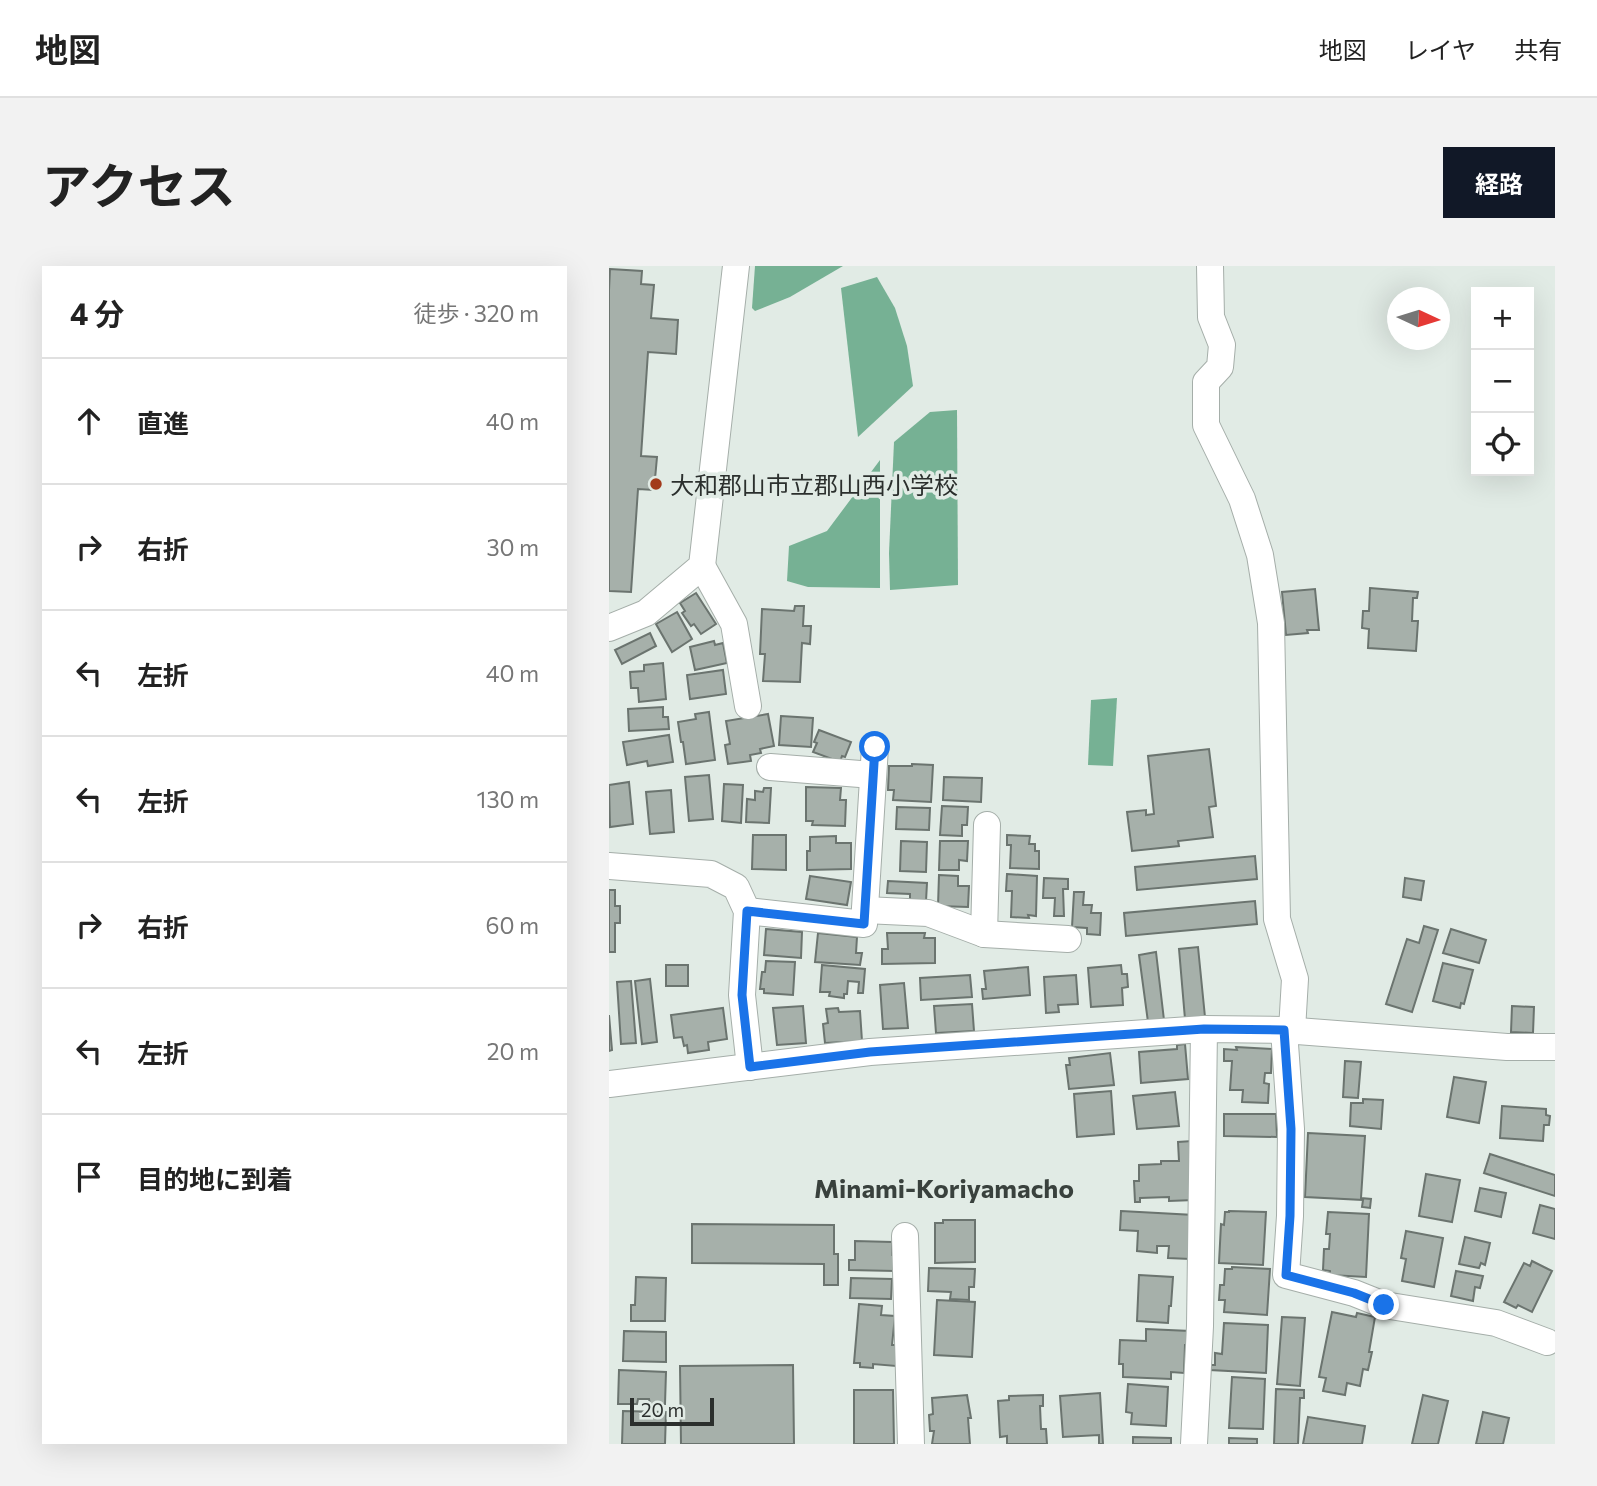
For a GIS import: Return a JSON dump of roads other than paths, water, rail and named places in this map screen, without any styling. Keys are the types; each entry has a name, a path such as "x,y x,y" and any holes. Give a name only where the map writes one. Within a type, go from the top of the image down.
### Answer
{"street":[{"path":"736,266 702,566 734,624 748,706"},
{"path":"1210,266 1211,317 1222,345 1220,367 1206,382 1206,425 1242,499 1260,555 1271,623 1277,919 1295,979 1288,1030 1291,1129 1286,1275 1354,1293 1384,1305 1496,1323 1547,1342"},
{"path":"609,628 646,612 702,566"},
{"path":"747,911 864,924 875,747"},
{"path":"770,767 873,775"},
{"path":"984,934 987,825"},
{"path":"609,866 711,874 736,887 747,911 742,995 750,1067"},
{"path":"865,910 928,913 984,934 1068,939"},
{"path":"1194,1444 1200,1326 1204,1029"},
{"path":"609,1084 870,1052 1204,1029 1288,1030 1507,1047 1555,1047"},
{"path":"905,1236 911,1444"}],"place":[{"name":"大和郡山市立郡山西小学校","path":"656,484"}],"district":[{"name":"Minami-Koriyamacho","path":"944,1187"}]}
